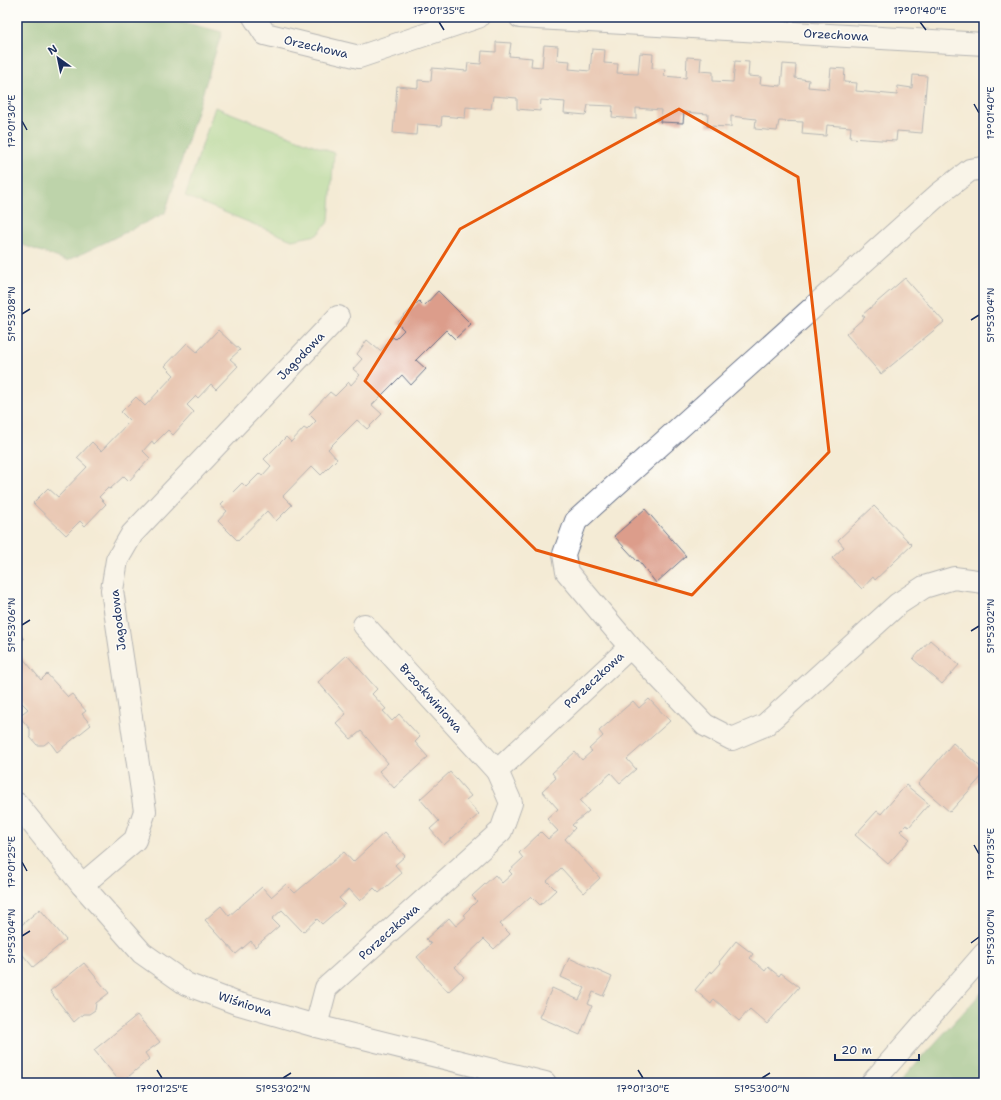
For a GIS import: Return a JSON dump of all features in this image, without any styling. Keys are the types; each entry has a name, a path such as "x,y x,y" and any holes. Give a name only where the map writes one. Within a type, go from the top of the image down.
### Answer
{"street":[{"name":"Orzechowa","path":"254,17 265,34 359,57 478,17"},
{"name":"Orzechowa","path":"520,17 984,44"},
{"path":"630,647 567,572 564,554 576,521 939,194 970,170 984,168"},
{"name":"Jagodowa","path":"82,885 135,840 145,811 112,590 117,560 132,534 338,317"},
{"name":"Porzeczkowa","path":"316,1026 326,988 501,831 511,803 497,771 630,647 705,725 732,738 765,725 898,604 924,587 954,578 984,582"},
{"name":"Brzoskwiniowa","path":"364,625 497,771"},
{"name":"Wiśniowa","path":"17,804 82,885 142,953 186,984 236,1004 316,1026 545,1083"},
{"path":"872,1083 984,954"}],"highlighted area":[{"path":"679,109 798,177 829,452 692,595 536,550 365,381 460,229"}],"green space":[{"path":"17,17 162,17 222,32 165,213 67,261 17,243"},
{"path":"215,107 334,153 329,221 317,235 292,240 185,196"},
{"path":"984,990 984,1083 898,1083"}],"building":[{"path":"296,17 310,17 310,21 296,21"},
{"path":"496,42 511,43 509,56 532,58 531,66 542,67 544,45 558,46 557,60 570,61 569,69 590,71 592,49 605,50 604,63 618,64 617,73 638,74 640,53 653,54 652,68 665,69 664,76 686,78 687,57 701,58 700,71 713,72 713,81 733,82 735,61 749,62 748,76 761,77 760,84 781,86 783,64 796,65 795,78 809,80 808,87 829,89 831,68 845,69 844,82 857,83 856,91 897,95 898,86 912,88 913,75 927,76 922,133 897,131 896,141 850,138 851,127 827,125 826,136 802,134 803,122 779,121 777,131 755,129 756,119 731,116 731,127 707,126 708,114 684,112 683,123 660,122 661,110 636,108 636,119 612,117 613,106 588,105 586,115 564,113 565,102 541,100 540,111 517,109 517,98 493,96 491,109 466,107 465,118 442,116 441,126 417,124 416,135 393,133 397,86 418,88 418,80 431,81 432,68 467,71 468,63 481,64 482,51 496,52"},
{"path":"905,278 944,322 881,374 846,334 865,317 862,315"},
{"path":"438,291 471,324 455,339 446,330 416,360 426,369 411,385 402,375 372,405 382,414 367,429 357,420 328,449 337,459 321,475 312,466 283,496 292,505 276,521 267,511 238,541 218,521 227,511 220,505 242,483 246,487 260,473 262,476 271,466 264,459 286,437 291,442 304,428 307,430 316,421 309,414 330,392 335,396 349,382 351,385 360,375 353,369 362,359 357,354 367,340 380,351 393,337 395,339 404,330 397,323 419,301 424,306"},
{"path":"218,330 240,350 230,359 238,366 216,389 211,384 198,398 196,396 187,405 194,412 173,435 168,430 154,444 152,441 143,451 150,458 129,481 124,476 110,489 108,488 99,497 106,504 85,526 80,521 66,535 33,503 48,488 58,497 87,467 77,458 92,442 101,451 130,421 121,412 136,397 145,406 174,375 165,366 187,343 197,352"},
{"path":"874,506 912,545 875,580 873,577 862,589 832,558 844,547 838,540"},
{"path":"645,509 686,556 656,583 638,560 637,561 614,536"},
{"path":"17,631 24,639 17,645"},
{"path":"930,640 959,665 942,684 913,659"},
{"path":"17,651 41,680 47,674 68,697 72,694 86,711 82,714 91,725 57,752 49,741 44,745 37,745 30,737 30,729 19,716 28,709 17,698"},
{"path":"347,655 377,689 372,694 386,709 383,711 392,721 399,714 420,737 415,742 428,757 394,788 379,771 388,763 361,731 351,739 336,723 346,714 318,682"},
{"path":"984,686 984,695 980,691"},
{"path":"649,699 670,721 627,759 636,769 620,783 611,773 580,801 589,811 572,825 575,828 565,839 600,878 584,893 561,868 547,881 556,890 540,905 531,896 500,924 510,934 494,949 484,939 455,967 464,977 448,992 417,957 431,944 426,939 449,918 456,926 466,917 463,915 477,901 472,896 495,875 502,883 512,874 509,871 523,858 519,853 541,832 548,839 558,831 547,819 558,809 542,791 556,778 552,773 575,752 582,760 592,751 589,749 603,736 599,731 633,701 639,708"},
{"path":"953,743 984,770 984,774 950,812 918,784"},
{"path":"450,772 471,796 466,800 479,814 444,845 430,829 439,821 420,799"},
{"path":"906,785 929,804 909,827 906,825 900,831 910,839 888,864 855,835 877,811 881,814"},
{"path":"384,833 405,856 395,865 402,873 379,893 374,888 360,901 349,889 339,898 345,904 322,924 317,919 303,932 282,910 272,919 279,926 255,947 251,941 236,954 205,920 221,906 229,916 262,887 271,897 286,884 295,893 344,852 353,862"},
{"path":"40,909 66,940 33,967 17,948 17,929"},
{"path":"736,941 753,954 750,958 765,971 768,967 779,976 781,973 799,987 767,1024 750,1009 739,1021 714,999 711,1004 695,990 711,971 712,973 721,963 719,962"},
{"path":"569,958 612,977 603,996 593,992 588,1004 592,1006 580,1035 539,1017 552,988 579,1000 585,988 561,977"},
{"path":"84,963 109,993 96,1003 95,1010 89,1014 83,1014 74,1022 50,991"},
{"path":"137,1015 160,1042 145,1053 149,1059 121,1083 94,1050"}]}
